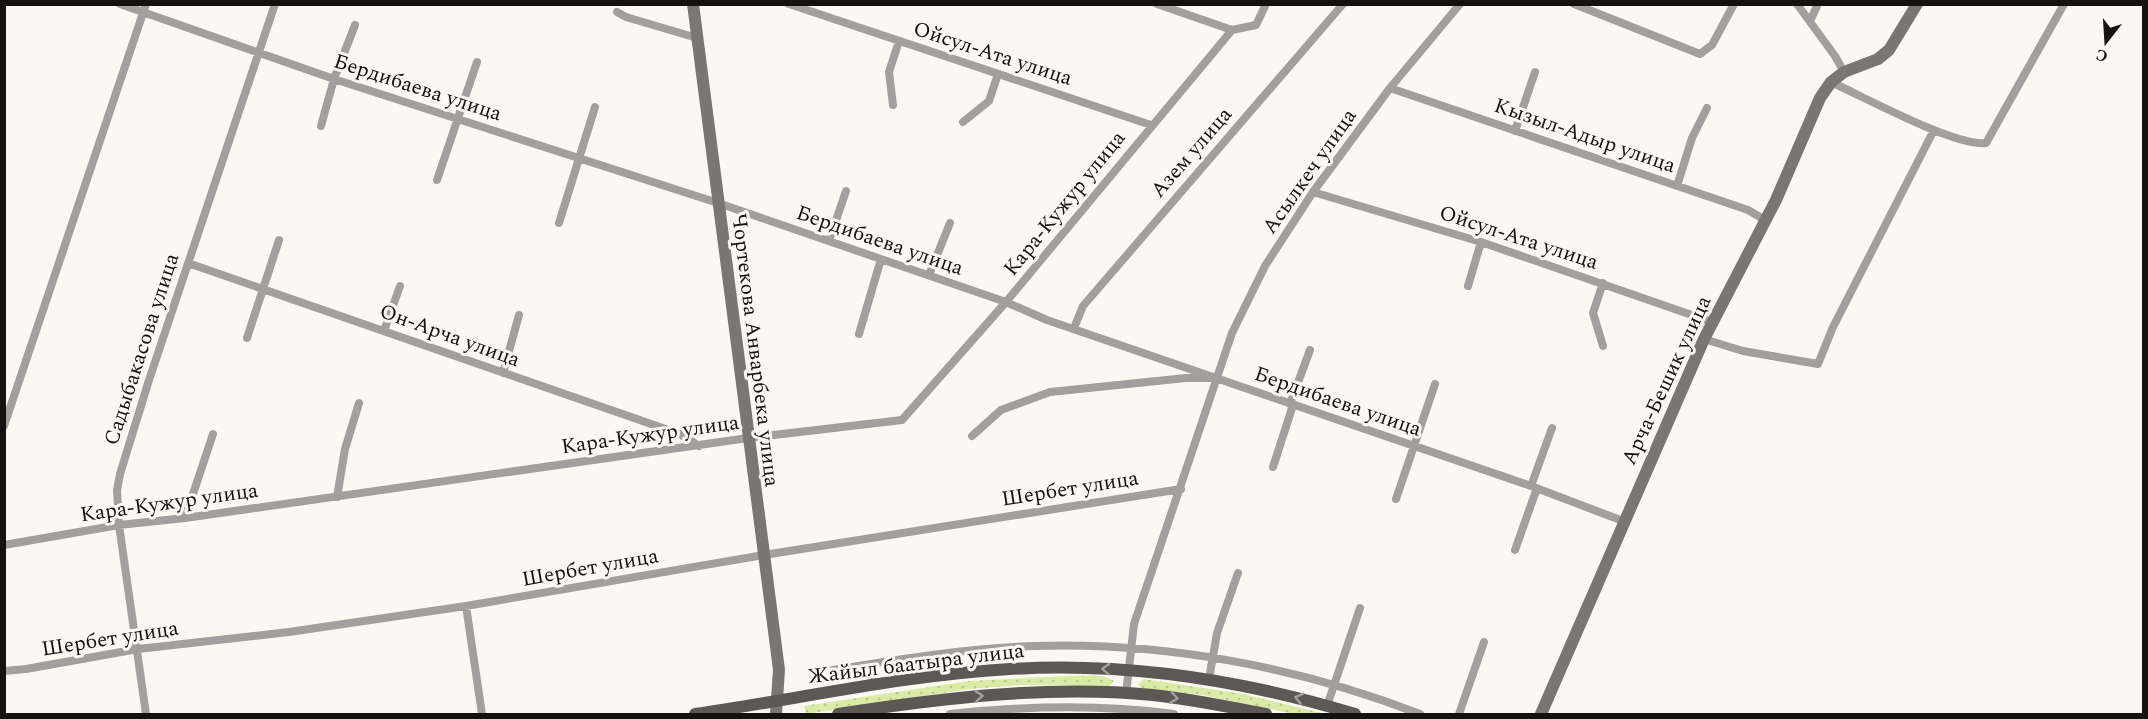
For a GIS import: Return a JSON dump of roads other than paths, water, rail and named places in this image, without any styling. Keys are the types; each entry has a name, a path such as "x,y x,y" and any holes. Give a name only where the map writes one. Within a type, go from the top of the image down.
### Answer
{"main road":[{"name":"Жайыл баатыра улица","path":"695,714 776,708 873,685 1009,669 1068,667 1129,670 1209,679 1273,692 1355,714"},
{"name":"Жайыл баатыра улица","path":"838,714 945,699 1069,692 1126,694 1188,700 1266,714"}],"street":[{"name":"Бердибаева улица","path":"120,4 145,9 258,53 334,79 829,241 1006,302 1047,320 1534,487 1623,521"},
{"name":"Садыбакасова улица","path":"146,714 119,525 117,490 120,474 188,263 275,4"},
{"name":"Чортекова Анварбека улица","path":"693,4 779,670 776,708"},
{"name":"Ойсул-Ата улица","path":"789,4 1151,125"},
{"path":"1157,4 1232,30 1256,25 1266,4"},
{"name":"Азем улица","path":"1074,328 1083,306 1343,4"},
{"name":"Асылкеч улица","path":"1126,694 1134,624 1232,333 1265,266 1313,192 1390,88 1460,4"},
{"path":"1574,4 1700,54 1712,45 1734,4"},
{"path":"1797,4 1844,72"},
{"path":"1810,21 1818,4"},
{"name":"Арча-Бешик улица","path":"1541,714 1704,339 1765,220 1820,98 1832,82 1844,72 1878,59 1889,50 1917,4"},
{"path":"1832,82 1934,130 1975,144 1986,143 2064,4"},
{"path":"4,426 145,9"},
{"path":"617,12 626,17 697,38"},
{"path":"321,126 334,79 355,25"},
{"name":"Кара-Кужур улица","path":"4,544 119,525 337,497 748,438 902,420 1006,302 1232,30"},
{"path":"893,105 889,72 899,41"},
{"path":"437,180 477,62"},
{"path":"1515,131 1535,72"},
{"path":"963,123 989,101 998,74"},
{"name":"Кызыл-Адыр улица","path":"1390,88 1748,210 1765,220"},
{"path":"559,223 595,107"},
{"path":"1677,186 1692,138 1707,108"},
{"path":"1704,339 1743,351 1818,364 1833,327 1934,130"},
{"path":"829,241 846,191"},
{"name":"Ойсул-Ата улица","path":"1313,192 1481,243 1712,322"},
{"path":"929,276 950,223"},
{"path":"247,338 279,240"},
{"path":"1468,286 1481,243"},
{"path":"859,334 881,260"},
{"name":"Он-Арча улица","path":"188,263 680,434 699,446"},
{"path":"1603,284 1593,313 1604,346"},
{"path":"384,331 400,286"},
{"path":"503,374 519,315"},
{"path":"1273,467 1291,404 1310,350"},
{"path":"972,436 1001,410 1050,392 1186,378 1218,377"},
{"path":"1396,500 1436,384"},
{"path":"337,497 345,449 359,403"},
{"path":"1515,550 1552,428"},
{"path":"185,518 213,434"},
{"name":"Шербет улица","path":"4,671 138,649 289,632 466,606 764,555 1181,489"},
{"path":"1209,679 1218,633 1238,573"},
{"path":"466,606 482,714"},
{"path":"1327,706 1360,608"},
{"path":"1459,714 1484,642"},
{"path":"833,670 944,653 1006,648 1065,646 1131,649 1212,658 1261,667 1333,685 1420,714"},
{"path":"870,664 873,685"},
{"path":"1069,692 1069,711"},
{"path":"945,699 949,714 1005,709 1069,711 1119,709 1174,714"},
{"path":"769,714 776,708"}]}
